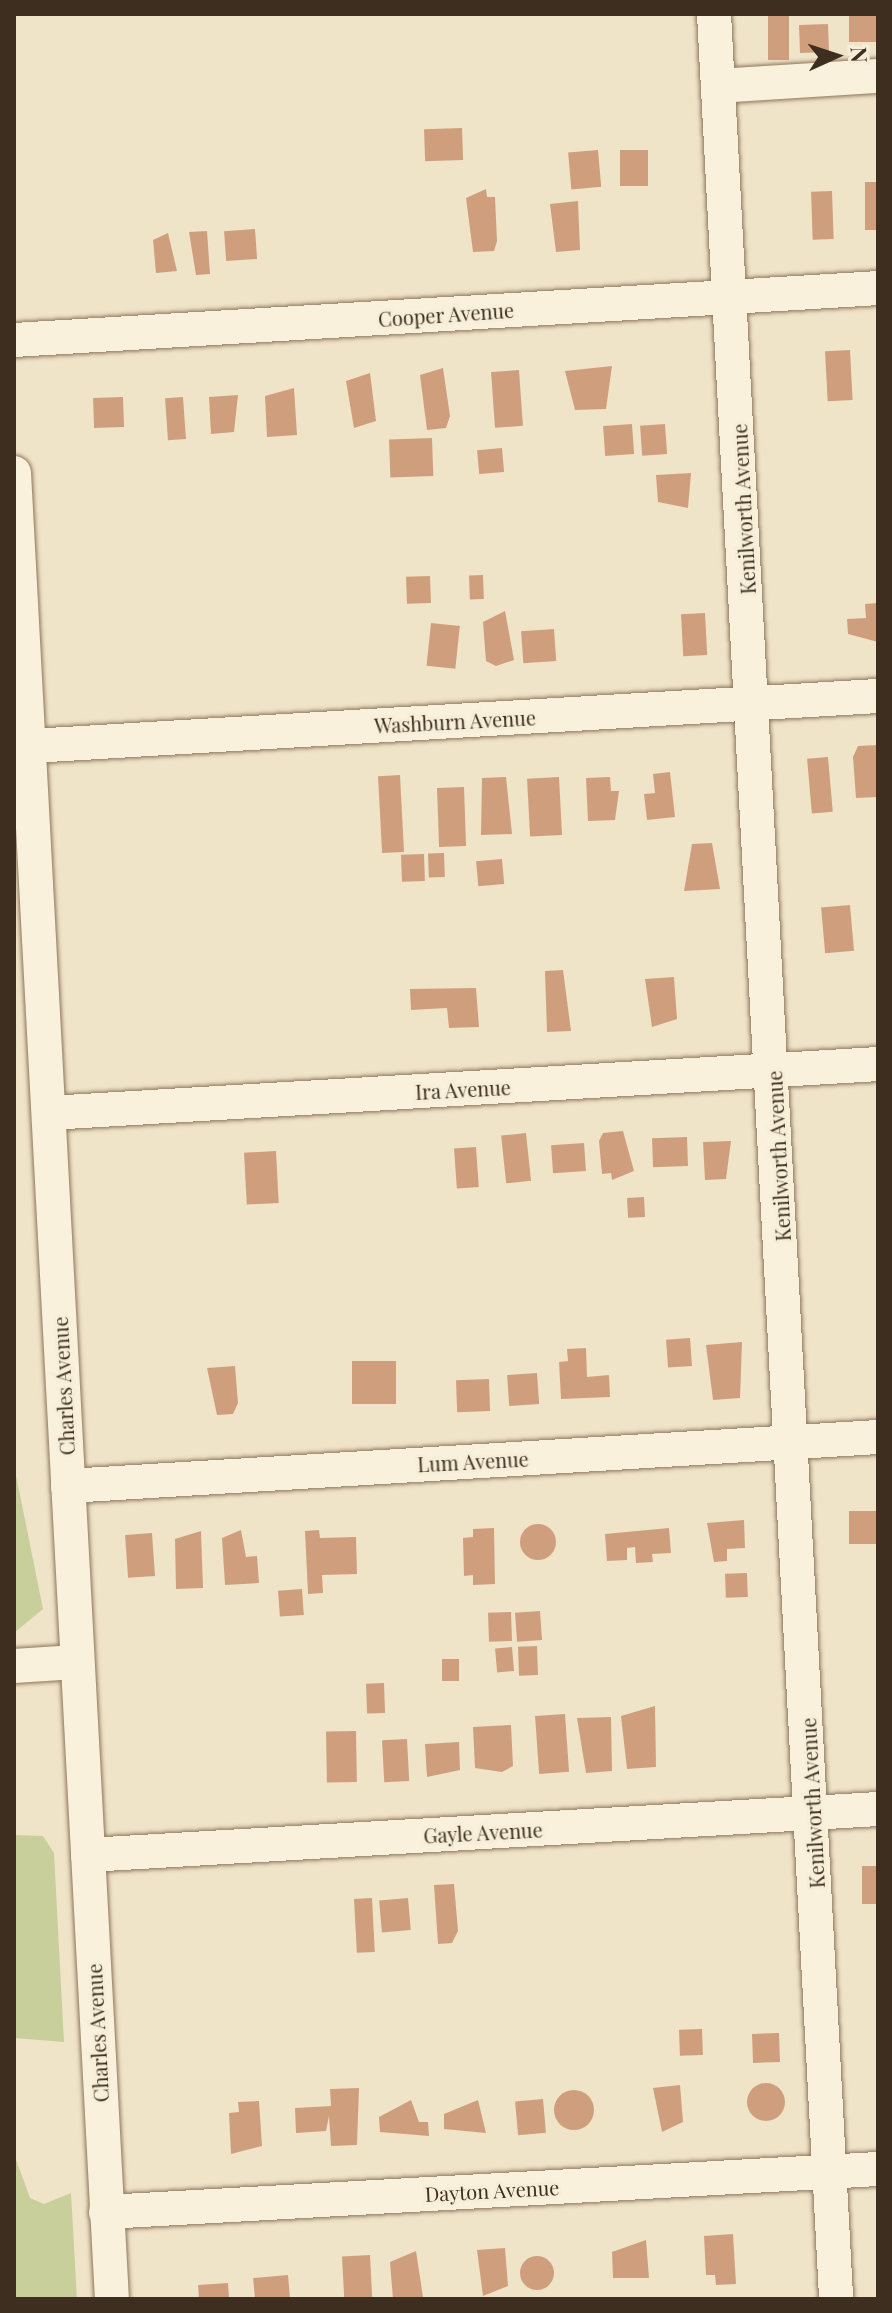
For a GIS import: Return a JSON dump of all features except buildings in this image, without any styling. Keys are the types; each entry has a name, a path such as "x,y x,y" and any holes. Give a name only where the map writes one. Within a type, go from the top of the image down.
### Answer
{"street":[{"name":"Kenilworth Avenue","path":"714,14 774,1071 813,1812 827,2172 836,2299"},
{"path":"718,86 878,76"},
{"name":"Cooper Avenue","path":"14,340 878,288"},
{"name":"Charles Avenue","path":"14,473 112,2299"},
{"name":"Washburn Avenue","path":"31,746 878,696"},
{"name":"Ira Avenue","path":"49,1113 878,1064"},
{"name":"Lum Avenue","path":"68,1486 878,1437"},
{"path":"14,1666 76,1662"},
{"name":"Gayle Avenue","path":"88,1855 878,1809"},
{"name":"Dayton Avenue","path":"106,2212 878,2169"}],"green space":[{"path":"14,1465 43,1609 14,1633"},
{"path":"14,1835 43,1836 54,1853 64,2042 14,2038"},
{"path":"14,2154 30,2198 44,2204 71,2193 77,2299 14,2299"}]}
